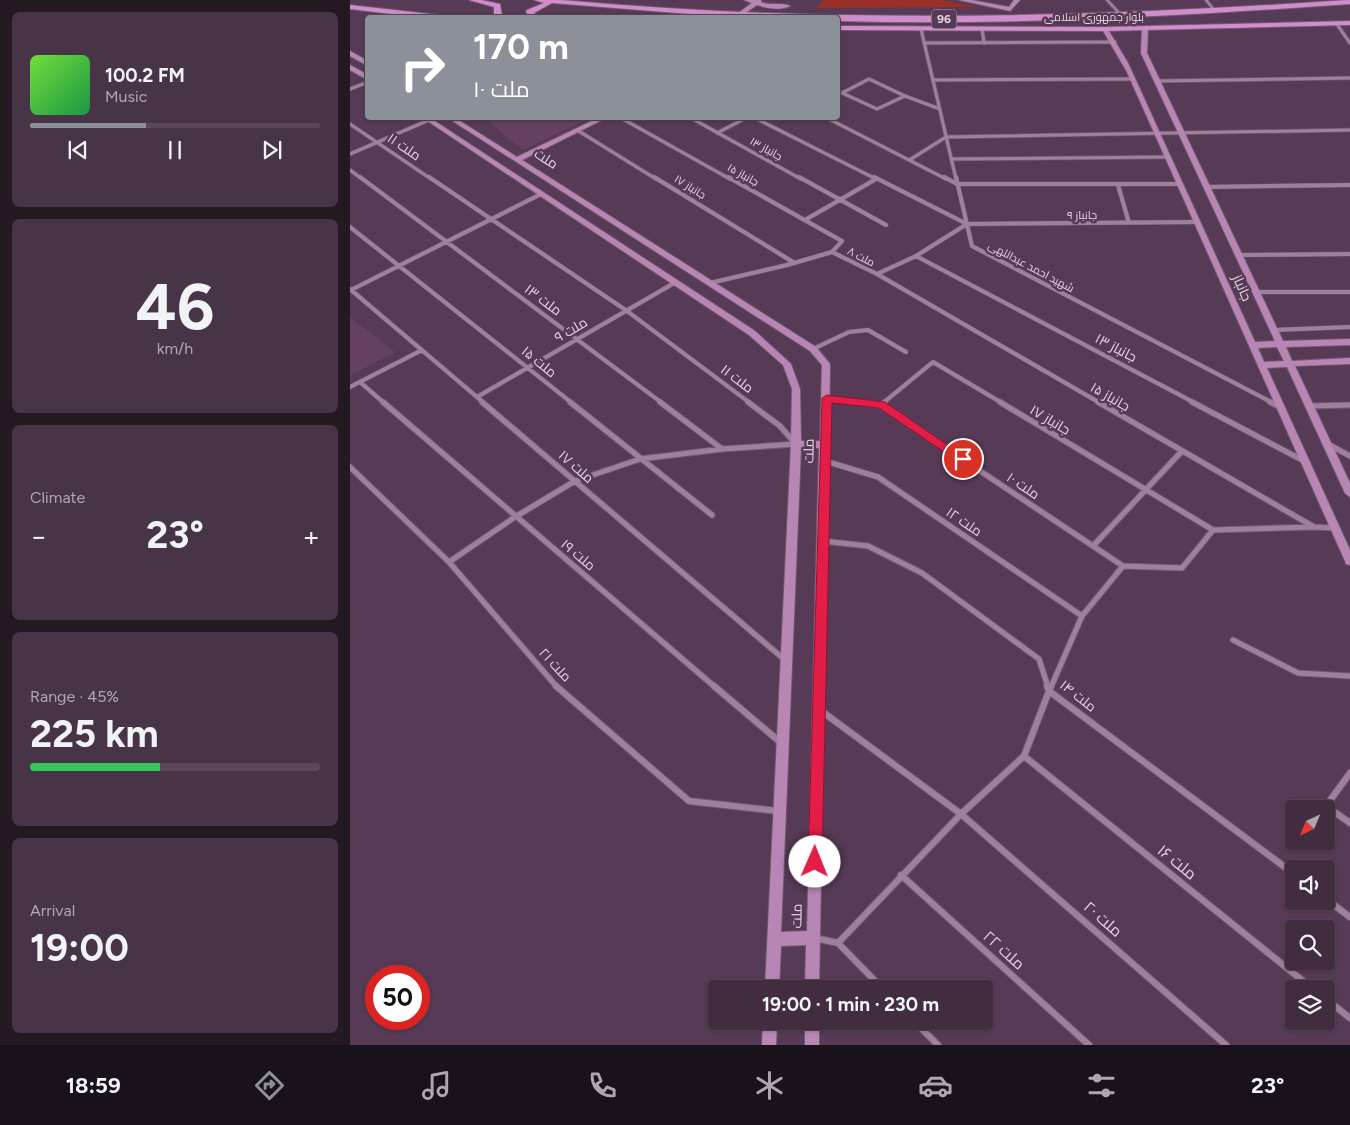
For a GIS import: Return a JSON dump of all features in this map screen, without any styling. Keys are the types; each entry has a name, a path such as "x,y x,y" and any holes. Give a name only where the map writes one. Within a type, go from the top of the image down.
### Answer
{"main road":[{"path":"472,0 496,6 498,15"},
{"name":"بلوار جمهوری اسلامی","path":"538,0 739,15"},
{"path":"747,0 758,1 769,7 788,3 784,15"},
{"path":"962,0 1010,9 1024,19"},
{"path":"1010,9 1017,0"},
{"path":"739,15 758,1"},
{"path":"532,15 530,12 544,4 554,2"},
{"name":"بلوار جمهوری اسلامی","path":"840,17 1024,19 1122,16 1350,2"},
{"path":"1332,3 1350,6"},
{"path":"350,7 421,15"},
{"name":"بلوار جمهوری اسلامی","path":"840,28 1105,29 1350,23"},
{"name":"جانباز","path":"1145,28 1144,53 1350,493"},
{"name":"جانباز","path":"1105,29 1115,42 1133,79 1178,184 1197,222 1350,561"},
{"path":"350,53 365,62"},
{"path":"350,67 365,76"},
{"name":"ملت","path":"430,120 752,333 787,364 796,390 796,444 772,980"},
{"name":"ملت","path":"454,120 814,350 826,364 826,445 812,980"},
{"path":"517,160 598,120"},
{"path":"1252,345 1350,342"},
{"path":"1261,365 1350,360"},
{"path":"796,444 826,445"},
{"path":"774,939 813,938"},
{"path":"769,1045 770,1030"},
{"path":"812,1030 812,1045"}],"street":[{"path":"1336,24 1350,43"},
{"path":"982,28 984,43"},
{"name":"شهید احمد عبداللهی","path":"921,29 972,246 1280,407"},
{"path":"924,43 1115,42"},
{"path":"1157,81 1350,78"},
{"path":"840,92 869,79 905,96 940,109"},
{"path":"933,80 1133,79"},
{"path":"350,89 365,83"},
{"path":"840,92 878,109 905,96"},
{"path":"350,154 426,120"},
{"name":"جانباز ۱۵","path":"625,120 842,241 832,252"},
{"name":"جانباز ۱۳","path":"695,120 886,225"},
{"path":"717,132 742,120"},
{"path":"759,120 967,224"},
{"path":"831,120 957,184 1178,184"},
{"name":"ملت ۱۱","path":"350,124 627,310 780,426 796,444"},
{"name":"جانباز ۱۷","path":"577,130 793,262"},
{"path":"911,159 946,137 1350,130"},
{"path":"951,159 1168,157"},
{"name":"ملت ۱۳","path":"350,170 446,240 722,449"},
{"path":"805,220 876,179"},
{"path":"1118,185 1129,223"},
{"path":"1206,187 1350,185"},
{"path":"351,289 541,194"},
{"name":"جانباز ۹","path":"967,224 1197,222"},
{"name":"ملت ۸","path":"710,283 793,262 809,260 832,252 877,274 916,256 967,224"},
{"name":"ملت ۱۵","path":"350,228 712,515"},
{"path":"1238,255 1350,254"},
{"name":"جانباز ۱۳","path":"916,256 1304,461"},
{"name":"جانباز ۱۵","path":"877,274 1314,527 1336,528"},
{"name":"ملت ۹","path":"478,397 676,282"},
{"name":"ملت ۱۷","path":"351,289 787,662"},
{"path":"1256,292 1350,292"},
{"path":"1274,330 1350,327"},
{"path":"814,350 849,332 868,330 906,352"},
{"path":"350,387 422,350"},
{"name":"جانباز ۱۷","path":"881,405 933,362 1213,530"},
{"name":"ملت ۱۹","path":"360,382 515,517 783,744"},
{"name":"ملت ۱۰","path":"827,398 881,405 1123,566"},
{"path":"1309,406 1350,406"},
{"path":"449,562 515,517 575,481 640,459 722,449 796,444"},
{"path":"1327,444 1350,456"},
{"path":"1093,546 1182,451"},
{"name":"ملت ۱۲","path":"825,461 878,477 1082,616"},
{"name":"ملت ۲۱","path":"350,467 449,562 550,681 689,801 780,812"},
{"path":"838,943 961,814 1024,756 1049,690 1082,616 1123,566 1182,568 1213,530 1314,527"},
{"name":"ملت ۱۴","path":"823,541 868,546 922,573 1039,659 1049,690 1285,867"},
{"path":"1233,640 1298,673 1350,676"},
{"name":"ملت ۲۰","path":"819,709 961,814 1226,1045"},
{"name":"ملت ۱۶","path":"1024,756 1302,980"},
{"path":"1350,773 1326,806 1350,823"},
{"name":"ملت ۲۲","path":"901,875 1089,1045"},
{"path":"1335,906 1350,917"},
{"path":"813,938 838,943 874,980"},
{"path":"1335,1006 1350,1018"},
{"path":"923,1030 938,1045"}],"lane":[{"path":"1107,0 1122,16"},
{"path":"1206,0 1215,11"}],"shaded area":[{"path":"824,0 941,0 980,7 816,8"},
{"path":"486,120 585,120 523,150"},
{"path":"350,317 395,352 350,376"}],"route":[{"path":"815,862 827,398 881,405 963,459"}]}
